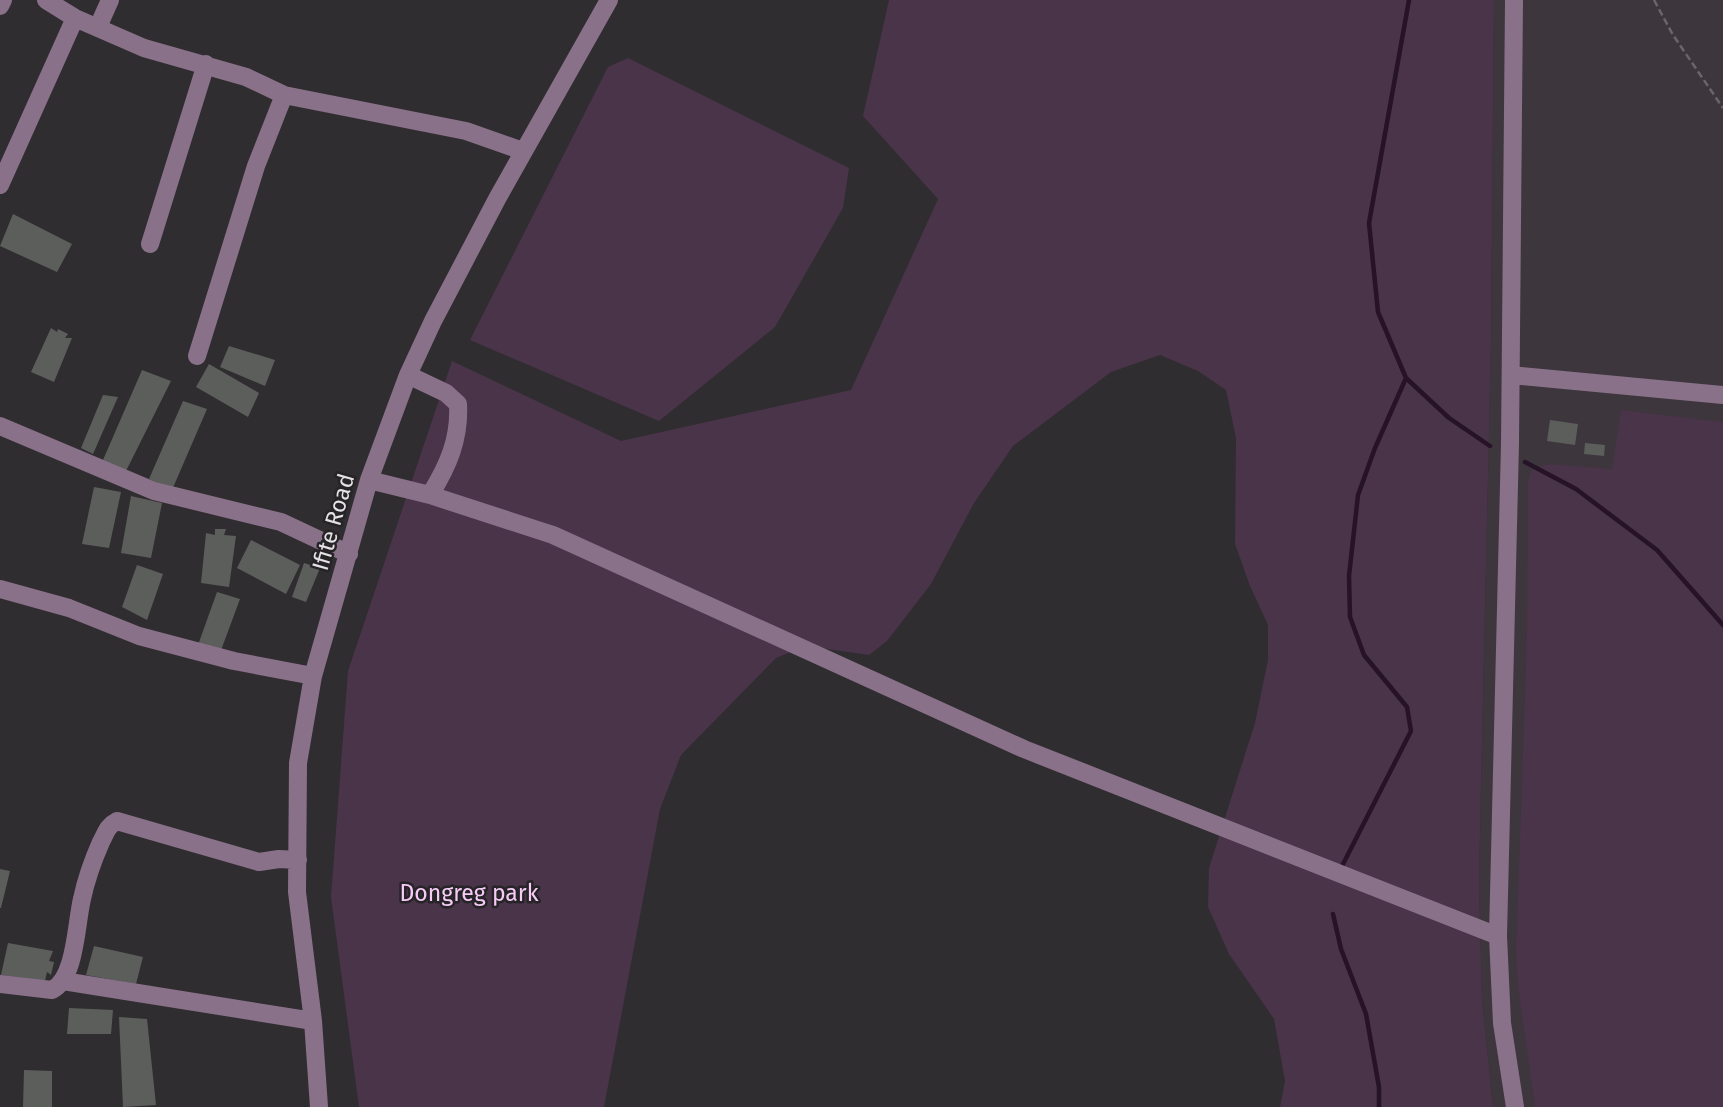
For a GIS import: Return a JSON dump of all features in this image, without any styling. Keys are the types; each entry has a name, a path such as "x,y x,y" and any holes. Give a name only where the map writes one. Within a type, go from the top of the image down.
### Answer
{"street":[{"path":"0,6 3,0"},
{"path":"46,0 75,18 144,48 246,77 284,94 466,131 523,151"},
{"path":"97,27 110,0"},
{"name":"Ifite Road","path":"319,1107 313,1021 297,892 298,763 313,676 369,480 408,375 433,321 523,151 609,0"},
{"path":"1514,0 1511,375 1498,936 1502,1023 1515,1107"},
{"path":"0,185 75,18"},
{"path":"150,244 206,64"},
{"path":"197,356 256,166 284,94"},
{"path":"408,375 446,393 458,404 459,423 449,463 430,495"},
{"path":"1511,375 1723,395"},
{"path":"0,426 155,491 281,522 349,554"},
{"path":"369,480 430,495 553,534 1024,749 1498,936"},
{"path":"0,589 69,608 139,636 234,661 313,676"},
{"path":"0,984 52,990 63,981 69,968 82,899 97,853 109,825 117,821 259,862 298,860"},
{"path":"63,981 313,1021"}],"path":[{"path":"1654,0 1673,35 1723,108"}],"shaded area":[{"path":"1494,0 1723,0 1723,1107 1493,1107 1482,1000 1479,880 1491,342"}],"green space":[{"name":"Dongreg park","path":"889,0 1494,0 1491,342 1479,880 1482,1000 1493,1107 1280,1107 1285,1081 1274,1019 1229,954 1208,907 1209,868 1255,723 1268,660 1268,625 1235,544 1236,438 1226,390 1198,371 1160,355 1111,372 1013,446 974,503 931,584 887,641 869,655 806,646 776,658 681,755 660,809 604,1107 359,1107 331,897 348,671 452,361 621,441 851,390 938,199 863,116"},
{"path":"628,58 849,168 843,208 775,327 659,421 470,340 608,67"},
{"path":"1621,410 1723,422 1723,1107 1535,1107 1516,954 1527,637 1528,482 1531,471 1548,464 1612,469"}],"building":[{"path":"13,214 72,244 57,272 0,246"},
{"path":"51,328 68,334 65,338 72,338 54,382 31,372"},
{"path":"229,346 275,360 265,386 220,367"},
{"path":"209,364 259,393 248,417 196,387"},
{"path":"142,370 171,381 126,471 103,460"},
{"path":"103,395 118,397 93,454 81,448"},
{"path":"183,401 207,409 172,490 149,479"},
{"path":"1550,420 1578,424 1575,445 1547,441"},
{"path":"1585,443 1605,445 1604,456 1584,454"},
{"path":"94,487 121,492 109,548 82,544"},
{"path":"131,496 162,503 151,558 121,553"},
{"path":"215,529 226,529 224,535 236,536 229,587 201,583 206,533 215,535"},
{"path":"251,540 300,565 286,594 237,568"},
{"path":"304,563 320,568 306,602 292,597"},
{"path":"137,565 163,574 147,620 122,607"},
{"path":"217,592 240,599 220,653 198,645"},
{"path":"0,869 10,871 1,908 0,908"},
{"path":"8,943 53,951 49,961 54,962 51,975 47,972 45,981 1,975"},
{"path":"94,946 143,957 136,984 86,975"},
{"path":"69,1008 113,1010 111,1034 67,1034"},
{"path":"119,1017 147,1019 156,1105 123,1107"},
{"path":"24,1070 52,1071 52,1107 23,1107"}],"waterway":[{"path":"1409,0 1369,223 1378,312 1406,378 1449,418 1490,446"},
{"path":"1342,866 1411,731 1407,707 1364,655 1350,617 1349,576 1358,495 1375,448 1406,378"},
{"path":"1525,462 1576,489 1657,550 1723,625"},
{"path":"1333,914 1341,949 1366,1014 1379,1087 1379,1107"}]}
